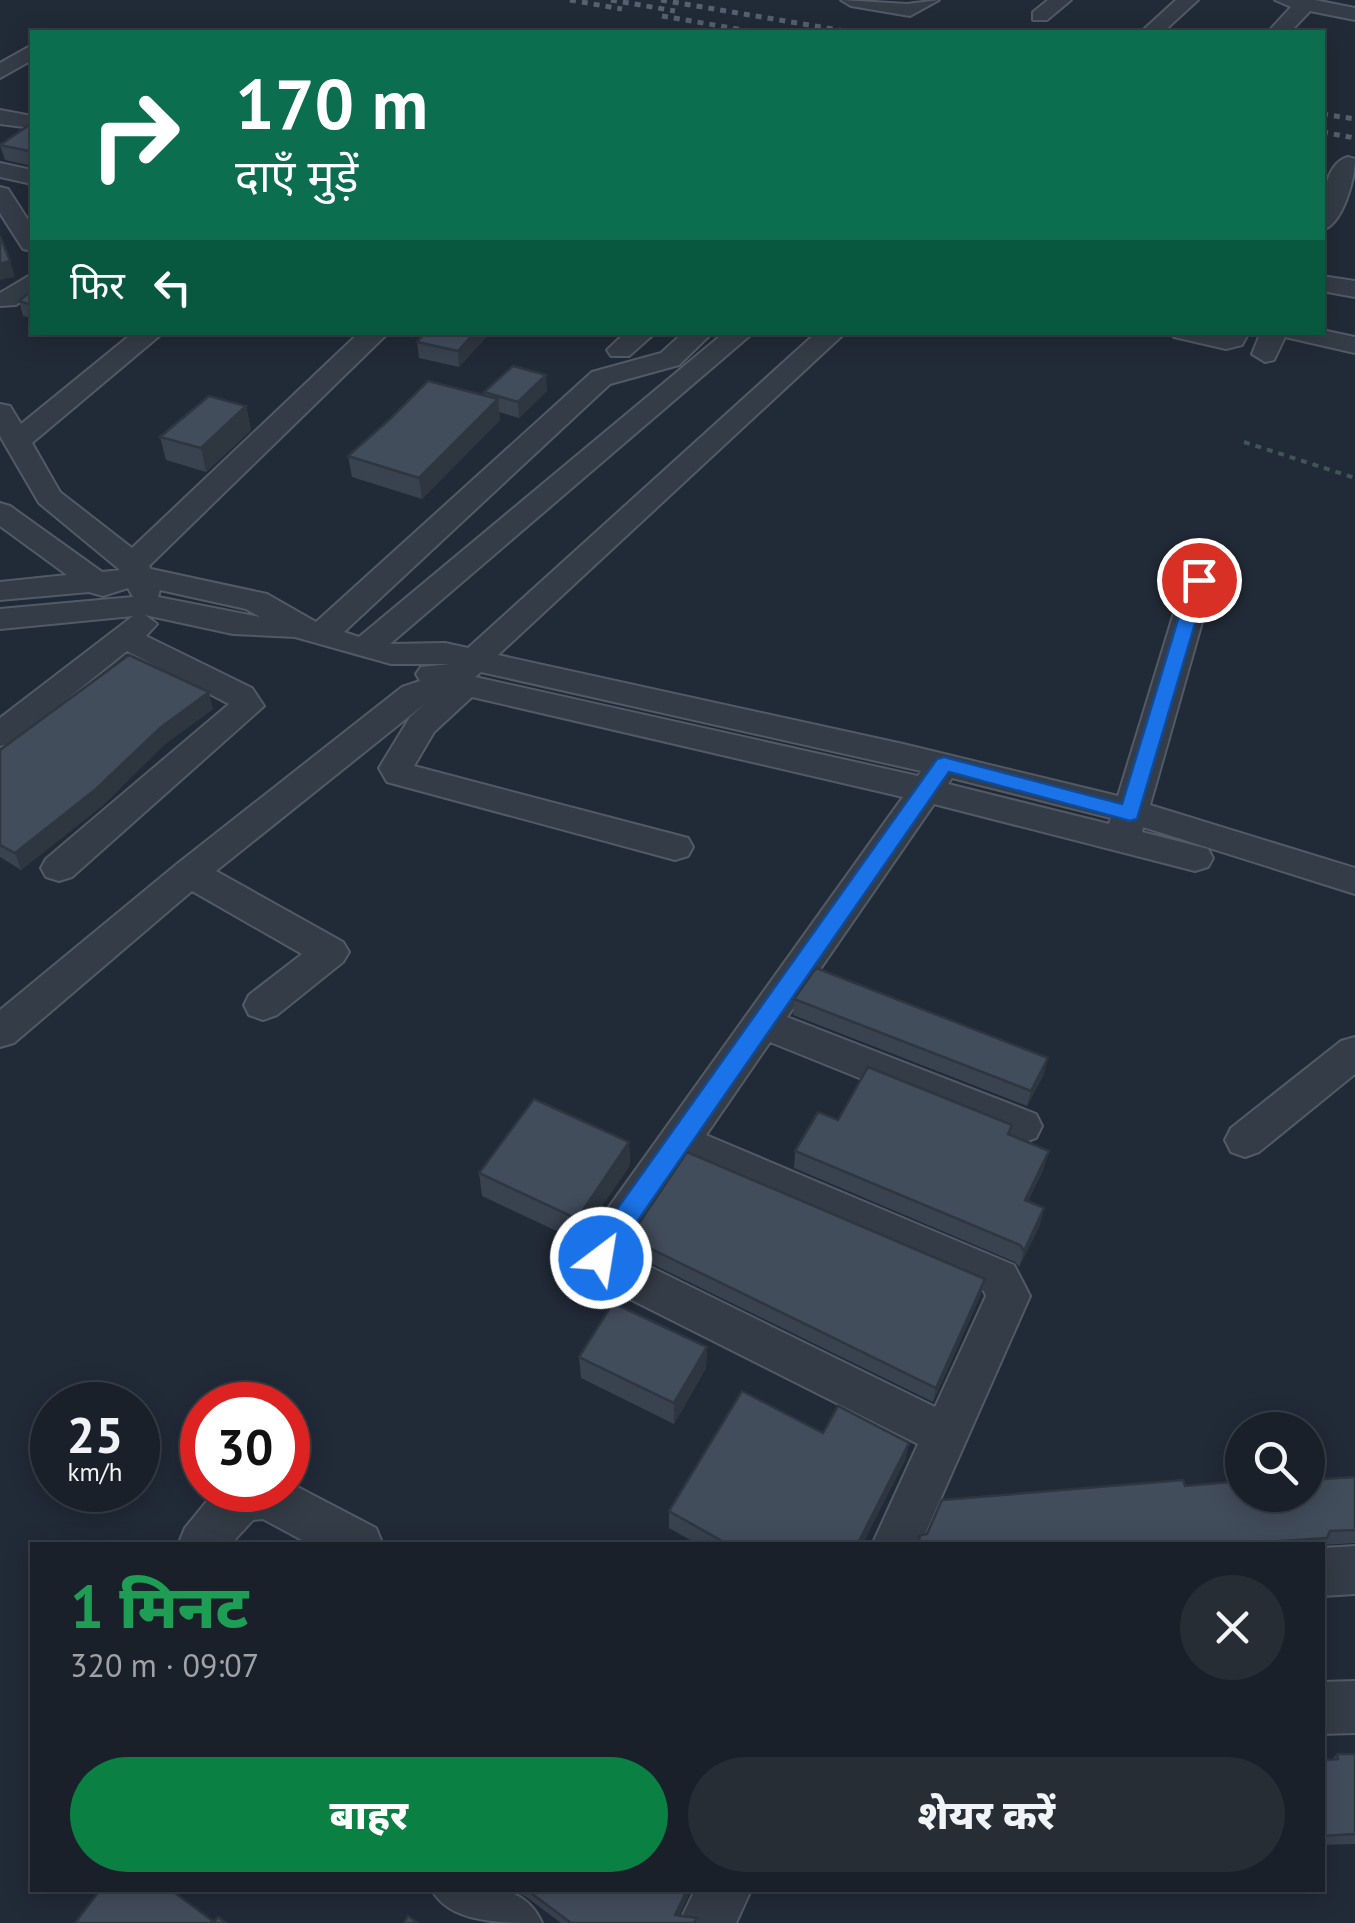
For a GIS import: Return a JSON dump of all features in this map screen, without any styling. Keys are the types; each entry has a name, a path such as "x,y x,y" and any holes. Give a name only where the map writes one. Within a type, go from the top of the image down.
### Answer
{"street":[{"path":"851,0 910,10 929,0"},
{"path":"1040,16 1060,0"},
{"path":"1153,30 1188,0"},
{"path":"1170,30 1204,0"},
{"path":"1280,30 1299,14 1296,1 1355,14"},
{"path":"2,64 30,50"},
{"path":"2,64 30,71"},
{"path":"0,116 30,122"},
{"path":"1325,160 1352,164 1325,214"},
{"path":"0,170 30,177"},
{"path":"0,194 30,241"},
{"path":"1325,216 1355,224"},
{"path":"1325,269 1355,274"},
{"path":"2,302 30,282"},
{"path":"1325,284 1355,289"},
{"path":"19,440 148,335"},
{"path":"0,734 139,599 373,335"},
{"path":"620,350 639,335"},
{"path":"313,633 601,378 670,359 697,335"},
{"path":"378,651 728,335"},
{"path":"0,1032 190,873 442,684 671,469 806,335"},
{"path":"671,469 829,335"},
{"path":"1203,335 1230,340 1234,335"},
{"path":"1308,335 1355,345"},
{"path":"0,412 49,497 139,599 248,706 59,868"},
{"path":"0,512 14,530 92,580 139,599 233,624 313,633 378,651 442,684 935,777 1355,881"},
{"path":"0,591 92,580"},
{"path":"1126,826 1199,580"},
{"path":"0,619 139,599"},
{"path":"442,684 396,768 398,774 675,847"},
{"path":"935,777 604,1248 601,1258 605,1266 944,1434"},
{"path":"1126,826 1355,908"},
{"path":"190,873 330,952 263,1005"},
{"path":"762,1024 1022,1126"},
{"path":"1245,1140 1355,1052"},
{"path":"679,1142 999,1278 1008,1296 897,1542"},
{"path":"204,1542 236,1501 250,1495 267,1496 352,1542"},
{"path":"1325,1572 1355,1570"},
{"path":"1325,1708 1355,1706"},
{"path":"461,1892 514,1923"},
{"path":"707,1923 723,1892"}],"path":[{"path":"1244,442 1355,478"}],"building":[{"path":"30,124 30,154 0,145"},
{"path":"0,236 10,261 0,264"},
{"path":"30,292 30,304 19,301"},
{"path":"423,335 472,335 458,351 417,342"},
{"path":"513,366 546,375 518,402 484,392"},
{"path":"428,381 498,399 419,478 348,456 390,419"},
{"path":"209,396 246,406 201,448 160,437"},
{"path":"129,655 209,692 160,728 96,789 15,853 0,845 0,750"},
{"path":"816,968 1048,1058 1031,1091 794,999"},
{"path":"868,1067 1012,1125 1008,1134 1049,1151 1025,1200 1044,1208 1024,1251 1020,1245 795,1151 818,1112 838,1120"},
{"path":"534,1099 629,1142 577,1219 479,1173"},
{"path":"687,1152 985,1279 936,1388 629,1238"},
{"path":"613,1303 707,1347 674,1403 579,1357"},
{"path":"742,1391 823,1433 838,1406 909,1443 859,1542 724,1542 669,1511"},
{"path":"1355,1477 1355,1530 1330,1531 1327,1538 1266,1542 920,1542 919,1536 927,1534 942,1500 1183,1480 1185,1486 1225,1482 1225,1512 1325,1512 1325,1479"},
{"path":"1337,1754 1355,1754 1355,1834 1325,1836 1325,1760 1338,1759"},
{"path":"98,1892 174,1892 214,1922 218,1917 226,1923 75,1923"},
{"path":"530,1892 686,1892 675,1915 697,1918 694,1923 571,1923"}],"railway":[{"path":"570,0 622,9"},
{"path":"611,0 675,11"},
{"path":"661,0 838,30"},
{"path":"662,16 743,30"},
{"path":"1325,114 1355,119"},
{"path":"1325,133 1355,138"}],"route":[{"path":"601,1258 604,1248 944,764 1130,814 1199,580"}]}
